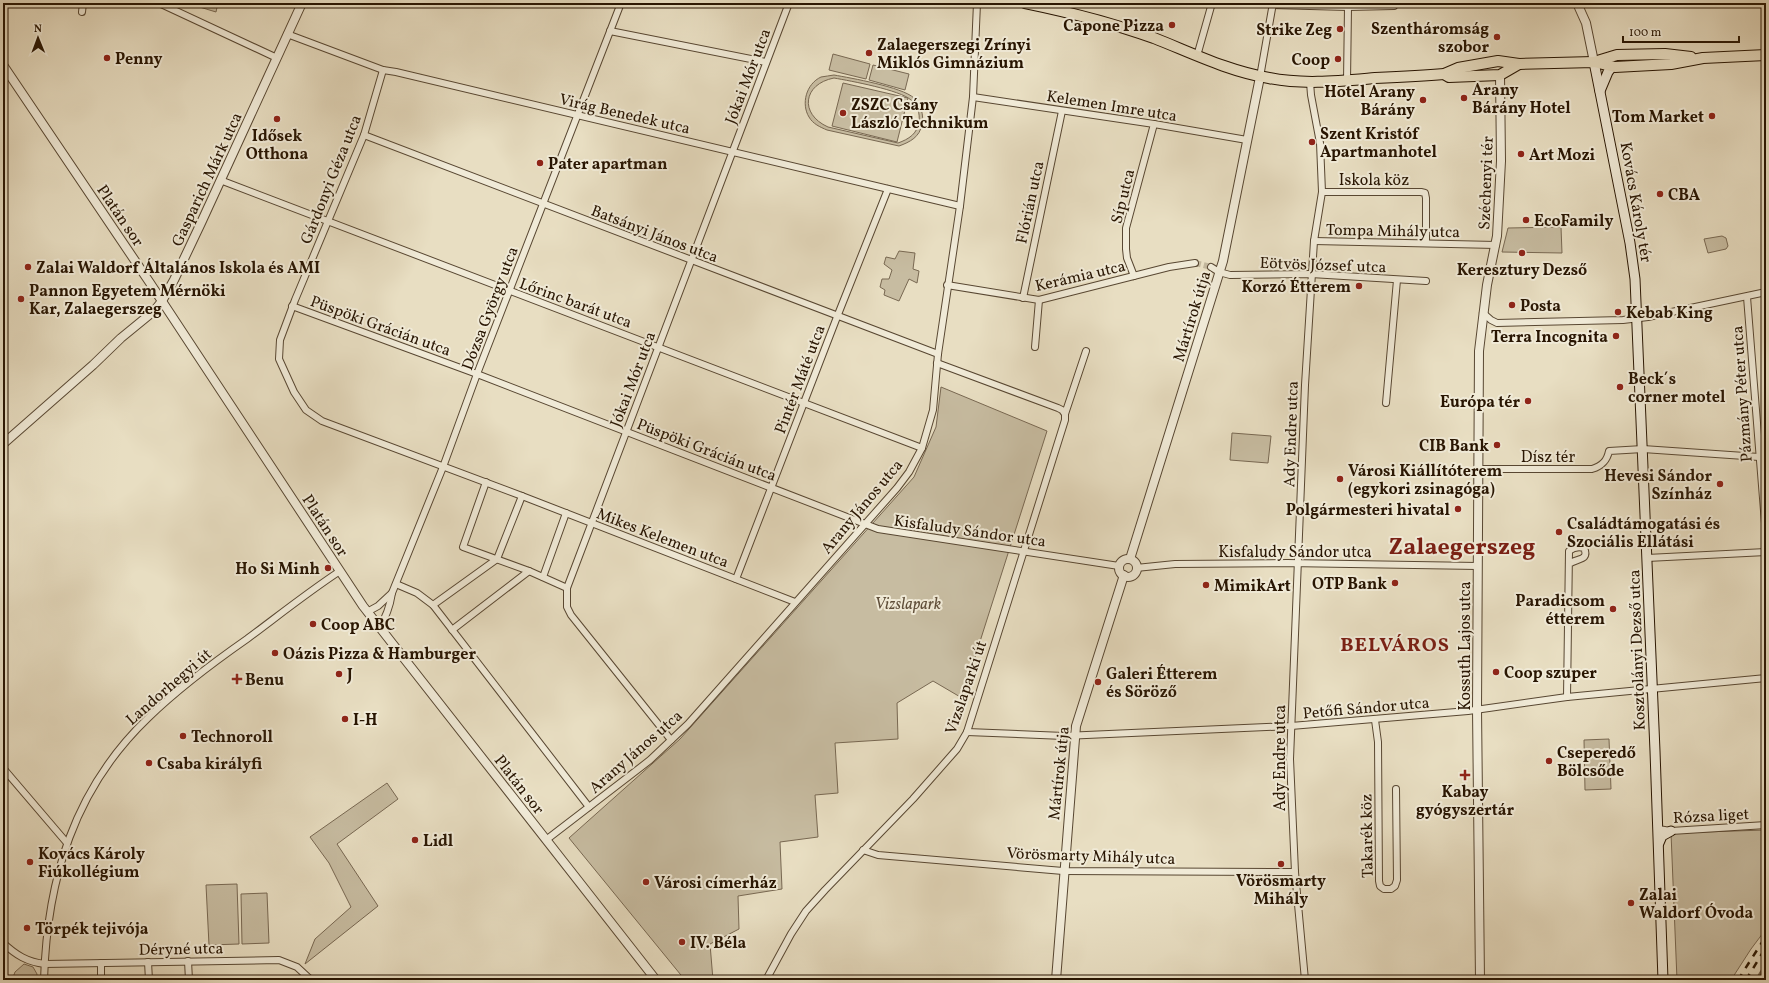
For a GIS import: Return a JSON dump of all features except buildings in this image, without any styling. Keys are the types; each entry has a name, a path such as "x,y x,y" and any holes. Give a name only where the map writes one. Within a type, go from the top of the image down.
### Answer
{"main road":[{"path":"1025,3 1051,6 1115,25 1156,39 1226,68 1260,77 1282,80 1310,82 1347,81 1444,74 1458,68 1498,61 1520,64 1538,62 1594,62 1612,67 1671,64 1703,58"},
{"path":"1594,62 1614,55 1643,54 1703,58 1766,55"},
{"name":"Kovács Károly tér","path":"1594,62 1630,243 1635,279 1637,318"},
{"path":"1444,74 1450,77 1500,75 1520,64"},
{"path":"1600,91 1608,72 1612,67"},
{"name":"Kosztolányi Dezső utca","path":"1637,318 1663,980"},
{"path":"1658,849 1662,836 1671,831"}],"street":[{"path":"82,12 83,3"},
{"path":"159,3 276,58"},
{"name":"Gasparich Márk utca","path":"3,444 121,338 154,311 162,301 177,274 302,3"},
{"name":"Dózsa György utca","path":"367,612 378,606 392,592 396,584 443,467 477,374 622,3"},
{"name":"Jókai Mór utca","path":"671,740 571,615 567,607 567,588 789,3"},
{"name":"Arany János utca","path":"546,840 650,760 710,700 897,488 909,472 922,448 933,410 937,362 947,286 960,206 973,97 977,3"},
{"path":"1197,56 1212,3"},
{"path":"1576,3 1586,23 1594,62"},
{"path":"1260,77 1273,4 1348,8 1394,6"},
{"path":"1347,81 1348,8"},
{"path":"610,32 766,62"},
{"name":"Virág Benedek utca","path":"288,34 383,70 960,206"},
{"name":"Platán sor","path":"3,65 162,301 367,612 656,980"},
{"name":"Gárdonyi Géza utca","path":"322,421 306,410 299,401 282,369 279,359 280,340 292,306 364,135 383,70"},
{"name":"Széchenyi tér","path":"1484,313 1496,245 1501,161 1500,75"},
{"name":"Mártírok útja","path":"1130,559 1219,272 1260,77"},
{"name":"Ady Endre utca","path":"1305,980 1295,872 1291,794 1291,726 1311,274 1314,241 1322,192 1320,143 1310,82"},
{"name":"Kelemen Imre utca","path":"973,97 1154,124 1247,140"},
{"name":"Flórián utca","path":"1023,298 1062,111"},
{"name":"Síp utca","path":"1133,274 1126,249 1126,228 1154,124"},
{"name":"Batsányi János utca","path":"364,135 837,317 938,354"},
{"name":"Lőrinc barát utca","path":"220,180 510,292 658,346 803,404 922,448"},
{"name":"Pintér Máté utca","path":"736,579 770,488 888,189"},
{"name":"Iskola köz","path":"1322,192 1425,193 1426,244"},
{"name":"Tompa Mihály utca","path":"1314,241 1496,245"},
{"name":"Kerámia utca","path":"947,286 1039,300 1133,274 1182,264 1195,263"},
{"path":"1211,267 1219,272"},
{"name":"Eötvös József utca","path":"1219,272 1230,275 1311,274 1426,281"},
{"path":"1386,403 1397,280"},
{"path":"1484,313 1491,320 1497,323 1599,321 1637,318 1766,292"},
{"name":"Pázmány Péter utca","path":"1747,297 1766,536"},
{"path":"1035,347 1039,300"},
{"name":"Püspöki Grácián utca","path":"292,306 477,374 864,524"},
{"name":"Kossuth Lajos utca","path":"1480,980 1477,709 1478,469 1479,350 1484,313"},
{"name":"Vizslaparki út","path":"766,980 791,934 806,911 913,799 952,755 966,732 1086,351"},
{"path":"937,362 1058,408 1065,414"},
{"name":"Mikes Kelemen utca","path":"322,421 486,482 795,602"},
{"path":"1642,449 1759,456"},
{"name":"Dísz tér","path":"1478,469 1592,469 1600,466 1604,462 1609,451 1642,449"},
{"path":"486,482 463,547 529,571 567,588"},
{"path":"433,605 497,559 522,496"},
{"path":"543,577 566,513"},
{"name":"Kisfaludy Sándor utca","path":"864,524 878,530 1119,566"},
{"path":"1647,558 1766,552"},
{"path":"1130,559 1136,564 1136,568 1132,575 1124,576 1120,571 1119,566 1122,561 1130,559"},
{"name":"Kisfaludy Sándor utca","path":"1136,568 1175,564 1478,566"},
{"path":"1567,697 1569,564"},
{"name":"Landorhegyi út","path":"44,980 46,936 57,873 67,843 84,805 99,778 130,736 148,718 210,666 340,571"},
{"path":"452,630 529,571"},
{"name":"Mártírok útja","path":"1056,980 1074,736 1081,707 1124,576"},
{"path":"396,584 417,593 433,605 589,807"},
{"path":"379,628 386,618 390,607 392,592"},
{"name":"Petőfi Sándor utca","path":"966,732 1074,736 1291,726 1375,720 1477,709 1567,697 1766,678"},
{"name":"Takarék köz","path":"1375,720 1378,742 1379,881 1380,886 1384,889 1391,889 1395,886 1397,880 1396,789"},
{"path":"3,768 67,843"},
{"name":"Rózsa liget","path":"1658,829 1671,831 1766,825"},
{"name":"Vörösmarty Mihály utca","path":"863,850 878,855 1063,871 1295,872"},
{"name":"Déryné utca","path":"3,943 22,958 32,963 279,960 297,967 310,980"},
{"path":"188,961 189,980"},
{"path":"148,962 149,980"},
{"path":"101,963 101,980"}],"green space":[{"path":"194,3 218,3 216,12 193,5"},
{"path":"833,54 870,64 866,79 829,70"},
{"path":"873,65 909,74 905,90 869,80"},
{"path":"834,75 899,90 914,98 920,107 923,121 917,136 911,141 899,146 827,130 817,125 813,122 807,112 805,106 806,95 816,80 821,77","holes":["834,78 886,89 905,96 913,102 918,110 919,122 916,130 909,138 898,143 828,127 812,115 808,100 816,86 824,81"]},
{"path":"843,83 908,98 897,142 832,126"},
{"path":"1561,227 1562,253 1502,252 1508,228"},
{"path":"1722,236 1726,238 1728,246 1726,249 1708,253 1704,239"},
{"path":"899,251 915,253 913,269 919,271 917,283 909,279 899,301 884,295 885,290 880,287 882,279 889,279 892,270 884,264 886,257 895,259"},
{"name":"Vizslapark","path":"941,387 1047,431 962,698 933,681 897,703 898,739 835,743 838,793 815,795 818,837 780,842 782,889 738,896 739,929 710,944 713,980 685,980 569,838 680,739 914,477 936,427"},
{"path":"1232,433 1271,436 1268,463 1230,460"},
{"path":"1609,739 1611,789 1585,790 1584,740"},
{"path":"387,783 398,799 337,844 378,906 305,964 315,939 351,907 329,863 310,837"},
{"path":"1766,830 1766,929 1731,980 1677,980 1671,833"},
{"path":"237,884 239,944 209,945 206,885"},
{"path":"267,893 269,943 242,944 241,894"},
{"path":"24,964 33,967 37,974 37,980 12,980 15,972"}],"waterway":[{"path":"1756,980 1766,964"}],"tunnel":[{"path":"1195,263 1211,267"}],"railway":[{"path":"1738,980 1766,936"},
{"path":"1746,980 1766,947"}],"place":[{"name":"Capone Pizza","path":"1172,25"},
{"name":"Strike Zeg","path":"1340,29"},
{"name":"Szentháromság szobor","path":"1497,37"},
{"name":"Zalaegerszegi Zrínyi Miklós Gimnázium","path":"869,53"},
{"name":"Penny","path":"107,58"},
{"name":"Coop","path":"1338,59"},
{"name":"Arany Bárány Hotel","path":"1464,98"},
{"name":"Hotel Arany Bárány","path":"1423,100"},
{"name":"ZSZC Csány László Technikum","path":"843,113"},
{"name":"Tom Market","path":"1712,116"},
{"name":"Idősek Otthona","path":"277,119"},
{"name":"Szent Kristóf Apartmanhotel","path":"1312,142"},
{"name":"Art Mozi","path":"1521,154"},
{"name":"Pater apartman","path":"540,163"},
{"name":"CBA","path":"1660,194"},
{"name":"EcoFamily","path":"1526,220"},
{"name":"Keresztury Dezső","path":"1522,253"},
{"name":"Zalai Waldorf Általános Iskola és AMI","path":"28,267"},
{"name":"Korzó Étterem","path":"1359,286"},
{"name":"Pannon Egyetem Mérnöki Kar, Zalaegerszeg","path":"21,299"},
{"name":"Posta","path":"1512,305"},
{"name":"Kebab King","path":"1618,312"},
{"name":"Terra Incognita","path":"1616,336"},
{"name":"Beck´s corner motel","path":"1620,387"},
{"name":"Európa tér","path":"1528,401"},
{"name":"CIB Bank","path":"1497,445"},
{"name":"Városi Kiállítóterem (egykori zsinagóga)","path":"1340,479"},
{"name":"Hevesi Sándor Színház","path":"1720,484"},
{"name":"Polgármesteri hivatal","path":"1458,509"},
{"name":"Családtámogatási és Szociális Ellátási","path":"1559,532"},
{"name":"Ho Si Minh","path":"328,568"},
{"name":"OTP Bank","path":"1395,583"},
{"name":"MimikArt","path":"1206,585"},
{"name":"Paradicsom étterem","path":"1613,609"},
{"name":"Coop ABC","path":"313,624"},
{"name":"Oázis Pizza & Hamburger","path":"275,653"},
{"name":"Coop szuper","path":"1496,672"},
{"name":"J","path":"339,674"},
{"name":"Benu","path":"237,679"},
{"name":"Galeri Étterem és Söröző","path":"1098,682"},
{"name":"I-H","path":"345,719"},
{"name":"Technoroll","path":"183,736"},
{"name":"Cseperedő Bölcsőde","path":"1549,761"},
{"name":"Csaba királyfi","path":"149,763"},
{"name":"Kabay gyógyszertár","path":"1465,775"},
{"name":"Lidl","path":"415,840"},
{"name":"Kovács Károly Fiúkollégium","path":"30,862"},
{"name":"Vörösmarty Mihály","path":"1281,864"},
{"name":"Városi címerház","path":"646,882"},
{"name":"Zalai Waldorf Óvoda","path":"1631,903"},
{"name":"Törpék tejivója","path":"27,928"},
{"name":"IV. Béla","path":"682,942"}],"district":[{"name":"Zalaegerszeg","path":"1462,546"},
{"name":"BELVÁROS","path":"1395,644"}]}
